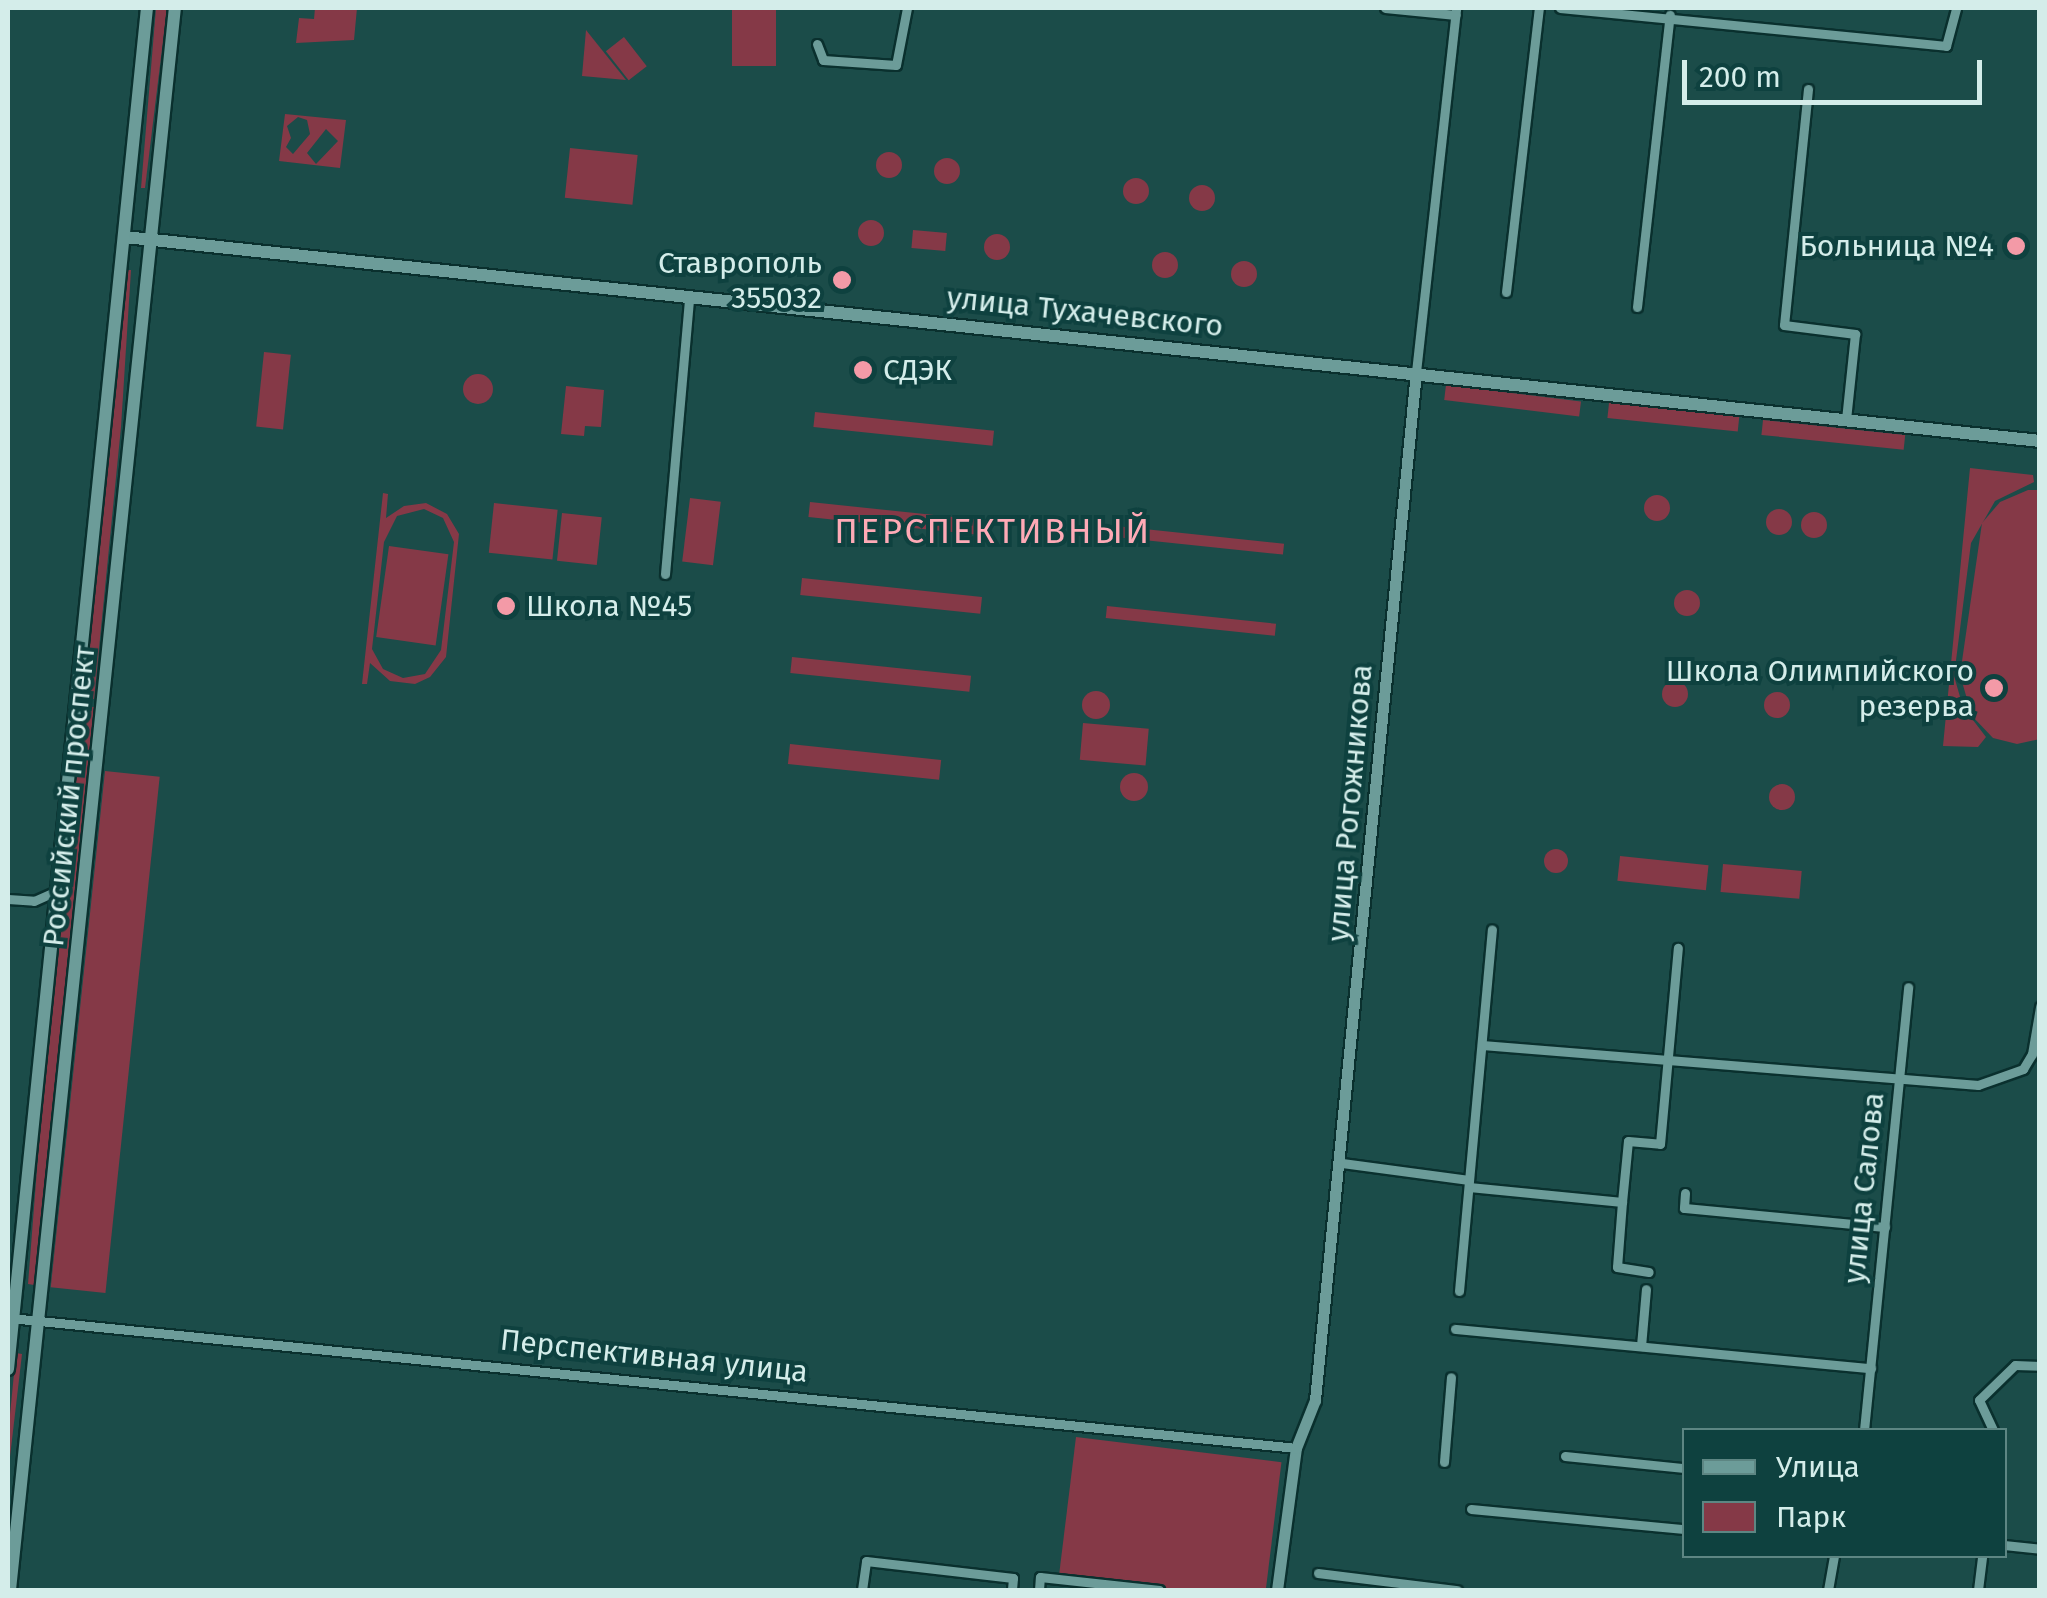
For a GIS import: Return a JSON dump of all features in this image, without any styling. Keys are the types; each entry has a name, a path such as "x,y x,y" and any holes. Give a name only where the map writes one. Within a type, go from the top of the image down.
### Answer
{"main road":[{"name":"Российский проспект","path":"8,1369 10,1318 147,8"},
{"name":"Российский проспект","path":"10,1590 175,8"},
{"name":"улица Тухачевского","path":"125,238 2040,441"}],"street":[{"path":"817,44 824,60 896,65 908,8"},
{"path":"1385,8 1456,11"},
{"path":"1506,292 1539,8"},
{"path":"1560,8 1670,15 1946,46 1956,8"},
{"name":"улица Рогожникова","path":"1277,1590 1296,1448 1316,1400 1416,372 1456,11"},
{"path":"1637,307 1670,15"},
{"path":"1808,89 1784,326 1855,334 1846,420"},
{"path":"665,574 690,297"},
{"path":"8,899 34,900 56,891"},
{"path":"1459,1291 1492,930"},
{"path":"1649,1272 1618,1267 1622,1202 1628,1141 1660,1144 1678,948"},
{"path":"1482,1045 1900,1080 1908,986"},
{"name":"улица Салова","path":"1864,1428 1900,1080 1978,1085 2023,1069 2032,1054 2040,1007"},
{"path":"1342,1163 1469,1184 1622,1202"},
{"path":"1685,1194 1684,1208 1885,1227"},
{"path":"1641,1346 1646,1289"},
{"name":"Перспективная улица","path":"10,1318 1296,1448"},
{"path":"1455,1329 1871,1368"},
{"path":"1993,1428 1978,1400 2014,1365 2040,1366"},
{"path":"1444,1462 1451,1377"},
{"path":"1564,1456 1682,1468"},
{"path":"1471,1509 1682,1528"},
{"path":"2007,1545 2040,1550"},
{"path":"1828,1590 1834,1558"},
{"path":"1978,1590 1982,1558"},
{"path":"862,1590 866,1561 1014,1578 1012,1590"},
{"path":"1318,1573 1457,1588"},
{"path":"1038,1590 1040,1577 1159,1590"}],"green space":[{"path":"156,8 167,8 145,188 141,188"},
{"path":"315,8 357,8 354,40 296,43 299,18 314,19"},
{"path":"732,8 776,8 776,66 732,66"},
{"path":"586,30 626,80 582,76"},
{"path":"624,37 647,66 629,80 606,51"},
{"path":"285,114 346,120 340,168 279,161","holes":["298,117 307,120 310,134 293,154 286,147 291,138 287,126","326,129 338,141 316,164 307,153"]},
{"path":"570,148 638,155 632,205 565,198"},
{"path":"889,152 898,156 902,165 898,174 889,178 880,174 876,165 880,156"},
{"path":"947,158 956,162 960,171 956,180 947,184 938,180 934,171 938,162"},
{"path":"1136,178 1145,182 1149,191 1145,200 1136,204 1127,200 1123,191 1127,182"},
{"path":"1202,185 1211,189 1215,198 1211,207 1202,211 1193,207 1189,198 1193,189"},
{"path":"871,220 880,224 884,233 880,242 871,246 862,242 858,233 862,224"},
{"path":"913,230 947,233 945,251 911,248"},
{"path":"997,234 1006,238 1010,247 1006,256 997,260 988,256 984,247 988,238"},
{"path":"1165,252 1174,256 1178,265 1174,274 1165,278 1156,274 1152,265 1156,256"},
{"path":"1244,261 1253,265 1257,274 1253,283 1244,287 1235,283 1231,274 1235,265"},
{"path":"126,270 131,270 121,427 94,699 84,698"},
{"path":"264,352 291,355 283,429 256,427"},
{"path":"478,374 489,378 493,389 489,400 478,404 467,400 463,389 467,378"},
{"path":"1446,385 1581,402 1579,416 1444,400"},
{"path":"566,386 604,390 601,427 585,426 584,436 561,434"},
{"path":"1609,403 1739,417 1738,432 1607,418"},
{"path":"815,412 994,431 992,446 813,427"},
{"path":"1763,420 1905,435 1904,450 1761,435"},
{"path":"1970,468 2033,475 2034,482 1995,501 1971,543 1954,676 1963,707 1986,737 1978,747 1943,746"},
{"path":"2028,490 2040,490 2040,739 2017,744 1993,738 1972,716 1960,675 1982,523 2000,502"},
{"path":"383,493 388,494 386,518 404,506 426,503 447,514 459,534 446,657 430,677 415,684 390,681 370,663 367,684 362,684","holes":["424,509 443,518 454,542 441,650 425,674 403,678 383,669 372,649 384,542 397,516"]},
{"path":"1657,495 1666,499 1670,508 1666,517 1657,521 1648,517 1644,508 1648,499"},
{"path":"690,498 721,502 713,565 682,562"},
{"path":"810,502 989,521 987,536 808,517"},
{"path":"494,503 558,510 552,559 489,553"},
{"path":"1779,509 1788,513 1792,522 1788,531 1779,535 1770,531 1766,522 1770,513"},
{"path":"1814,512 1823,516 1827,525 1823,534 1814,538 1805,534 1801,525 1805,516"},
{"path":"562,513 602,517 597,565 557,561"},
{"path":"1116,526 1284,544 1283,555 1115,537"},
{"path":"389,546 448,554 436,645 376,637"},
{"path":"802,578 982,597 980,614 800,595"},
{"path":"1687,590 1696,594 1700,603 1696,612 1687,616 1678,612 1674,603 1678,594"},
{"path":"1107,606 1276,624 1275,636 1106,618"},
{"path":"792,657 971,676 969,692 790,673"},
{"path":"1675,681 1684,685 1688,694 1684,703 1675,707 1666,703 1662,694 1666,685"},
{"path":"1096,691 1106,695 1110,705 1106,715 1096,719 1086,715 1082,705 1086,695"},
{"path":"1777,692 1786,696 1790,705 1786,714 1777,718 1768,714 1764,705 1768,696"},
{"path":"84,706 94,707 34,1285 28,1284 42,1105"},
{"path":"1083,723 1149,729 1146,766 1080,760"},
{"path":"790,744 941,760 939,780 788,764"},
{"path":"105,771 160,777 105,1293 51,1287"},
{"path":"1134,773 1144,777 1148,787 1144,797 1134,801 1124,797 1120,787 1124,777"},
{"path":"1782,784 1791,788 1795,797 1791,806 1782,810 1773,806 1769,797 1773,788"},
{"path":"1556,849 1565,852 1565,870 1556,873 1547,870 1544,861 1547,852"},
{"path":"1620,856 1709,865 1706,890 1617,881"},
{"path":"1723,864 1802,871 1799,899 1721,892"},
{"path":"16,1353 22,1354 8,1474 8,1435"},
{"path":"1076,1437 1281,1462 1266,1590 1182,1590 1059,1575"}],"place":[{"name":"Больница №4","path":"2016,246"},
{"name":"Ставрополь 355032","path":"842,280"},
{"name":"СДЭК","path":"863,370"},
{"name":"Школа №45","path":"506,606"},
{"name":"Школа Олимпийского резерва","path":"1994,688"}],"district":[{"name":"ПЕРСПЕКТИВНЫЙ","path":"993,531"}]}
